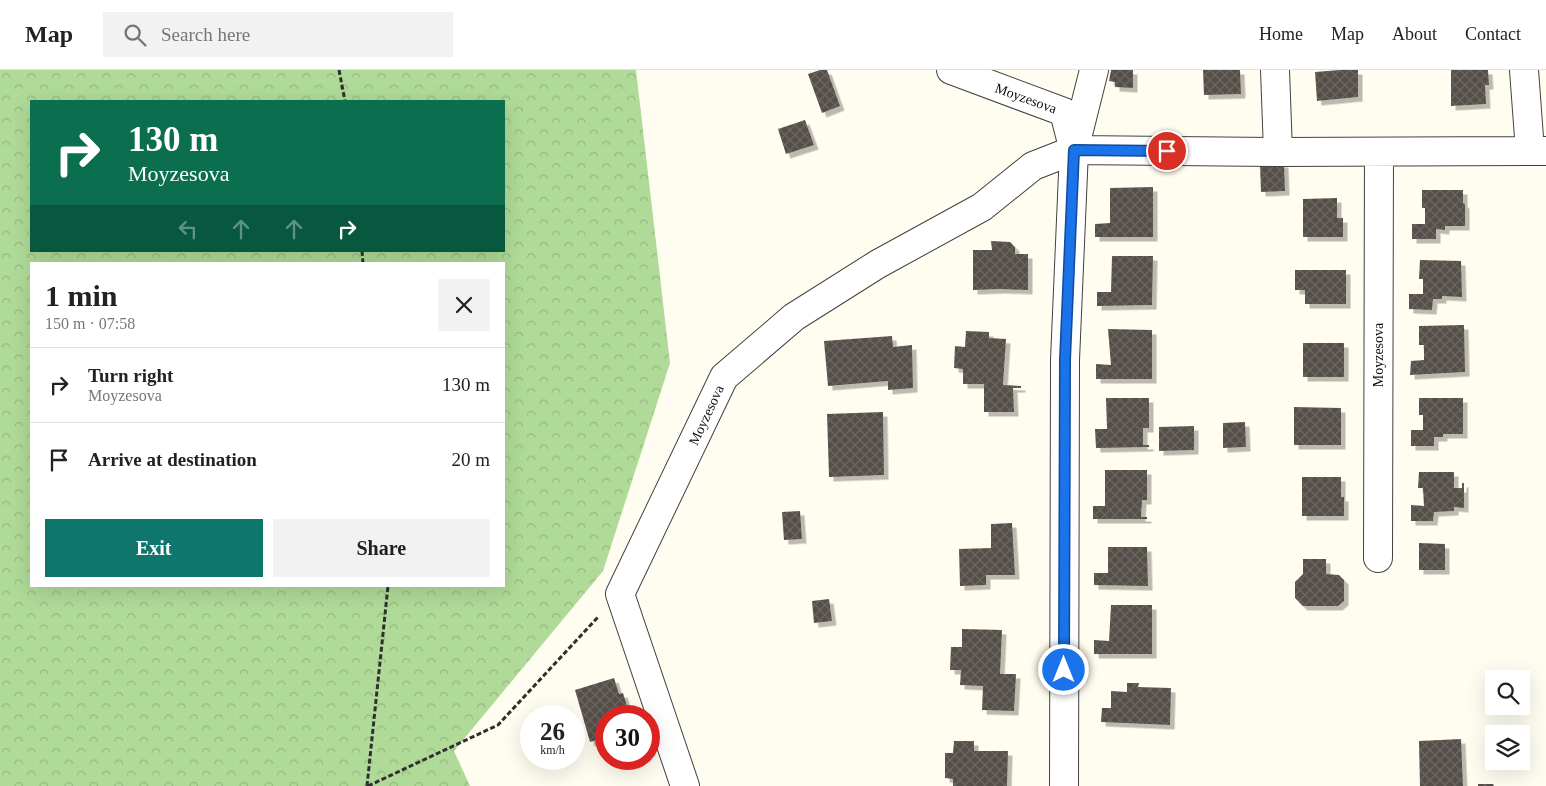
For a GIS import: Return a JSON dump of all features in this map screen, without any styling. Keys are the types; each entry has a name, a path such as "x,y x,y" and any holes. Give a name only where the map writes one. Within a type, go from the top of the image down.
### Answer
{"street":[{"name":"Moyzesova","path":"951,70 1064,112 1074,150"},
{"name":"Moyzesova","path":"1064,786 1065,360 1074,150 1094,70"},
{"path":"1275,70 1278,152"},
{"name":"Moyzesova","path":"620,594 724,377 794,318 878,264 982,206 1033,166 1074,150 1278,152 1538,151 1524,70"},
{"name":"Moyzesova","path":"1378,152 1378,558"},
{"path":"620,594 686,786"}],"path":[{"path":"339,70 345,100"},
{"path":"368,786 388,587"},
{"path":"368,786 498,725 620,594"}],"green space":[{"path":"0,70 636,70 670,363 603,571 454,751 470,786 0,786"}],"building":[{"path":"827,70 840,106 822,113 808,74"},
{"path":"1111,70 1133,70 1133,88 1115,87 1115,82 1109,81"},
{"path":"1203,70 1240,70 1241,94 1204,95"},
{"path":"1358,70 1358,97 1317,101 1315,72"},
{"path":"1451,70 1488,70 1489,85 1485,85 1486,104 1451,106"},
{"path":"805,120 814,145 786,154 778,129"},
{"path":"1284,163 1285,191 1261,192 1260,164"},
{"path":"1153,187 1153,237 1095,237 1095,224 1110,223 1110,188"},
{"path":"1422,190 1463,190 1465,226 1445,226 1445,230 1436,229 1436,239 1412,239 1412,224 1425,224 1425,208 1422,208"},
{"path":"1337,198 1337,218 1343,218 1343,237 1303,237 1303,199"},
{"path":"991,241 1010,242 1015,247 1015,254 1028,254 1028,290 973,290 973,250 992,250"},
{"path":"1112,256 1153,256 1152,305 1097,306 1097,292 1111,292"},
{"path":"1420,260 1461,261 1462,297 1442,296 1442,299 1433,299 1432,310 1409,309 1409,294 1423,294 1423,279 1419,279"},
{"path":"1295,270 1346,270 1346,304 1305,304 1305,290 1295,290"},
{"path":"1464,325 1465,372 1410,375 1411,361 1424,360 1424,345 1419,345 1419,326"},
{"path":"1108,329 1152,330 1152,379 1096,379 1096,364 1111,365"},
{"path":"966,331 989,332 989,338 1006,339 1003,385 1021,386 1021,388 1013,388 1014,412 984,412 984,384 963,384 963,369 954,368 955,346 965,347"},
{"path":"892,336 893,347 912,345 913,388 888,390 888,381 828,386 824,341"},
{"path":"1303,343 1344,343 1344,377 1303,377"},
{"path":"1106,398 1149,398 1149,428 1143,428 1143,445 1149,445 1149,447 1096,448 1095,429 1107,429"},
{"path":"1419,398 1463,398 1463,434 1443,434 1443,437 1434,437 1434,446 1411,446 1411,430 1423,430 1423,415 1419,415"},
{"path":"1294,407 1341,408 1341,445 1294,445"},
{"path":"883,412 884,475 829,477 827,414"},
{"path":"1245,422 1246,447 1223,448 1223,423"},
{"path":"1194,426 1194,450 1159,451 1159,427"},
{"path":"1105,470 1147,470 1147,500 1142,500 1141,517 1147,517 1147,519 1093,519 1093,506 1105,506"},
{"path":"1419,472 1454,472 1454,488 1462,488 1462,483 1464,483 1464,508 1454,507 1454,511 1434,512 1433,521 1411,521 1411,505 1424,506 1423,488 1418,488"},
{"path":"1302,477 1341,477 1341,497 1344,497 1344,516 1302,516"},
{"path":"800,511 802,539 784,540 782,512"},
{"path":"1012,523 1015,575 986,575 986,585 960,586 959,549 991,548 991,524"},
{"path":"1419,543 1445,544 1445,570 1419,570"},
{"path":"1108,547 1147,547 1148,586 1094,585 1094,573 1108,573"},
{"path":"1303,559 1326,559 1326,574 1339,575 1344,580 1344,601 1338,606 1303,606 1295,598 1295,582 1303,574"},
{"path":"829,599 832,621 814,623 812,601"},
{"path":"1111,605 1152,605 1152,654 1094,654 1094,640 1109,641"},
{"path":"962,629 1002,630 1000,674 1016,674 1014,711 982,710 983,686 960,685 961,670 950,670 951,647 962,647"},
{"path":"614,678 619,694 623,693 627,705 595,705 595,740 590,742 585,725 585,705 579,705 575,690"},
{"path":"1127,683 1139,683 1138,687 1171,688 1170,725 1101,722 1102,708 1111,708 1111,691 1127,692"},
{"path":"1461,739 1463,786 1420,786 1419,741"},
{"path":"954,741 974,741 974,751 1008,751 1007,786 953,786 953,779 945,778 945,753 953,753"},
{"path":"1478,784 1493,784 1494,786 1478,786"}],"route":[{"path":"1064,670 1065,360 1074,150 1167,151"}]}
